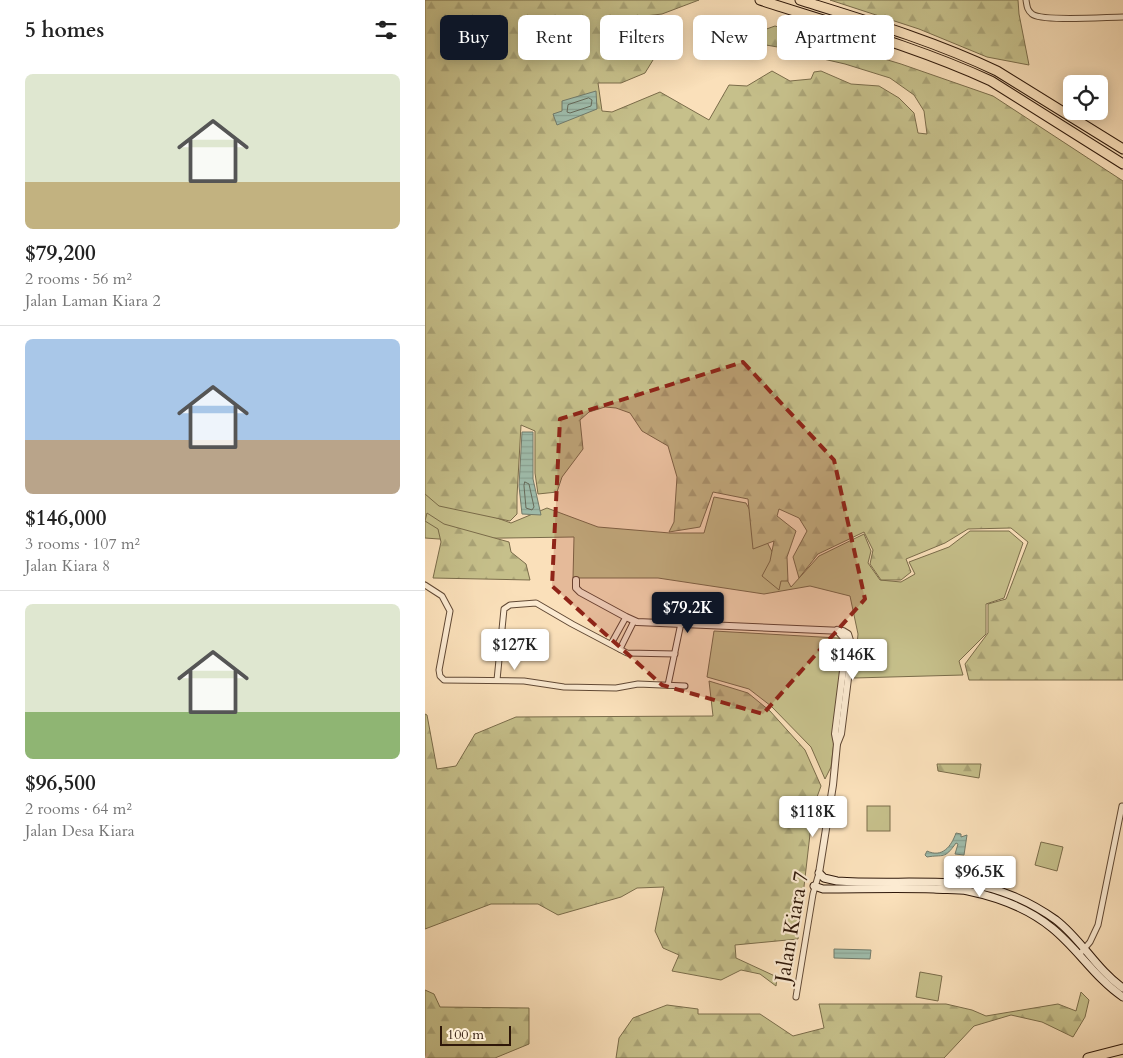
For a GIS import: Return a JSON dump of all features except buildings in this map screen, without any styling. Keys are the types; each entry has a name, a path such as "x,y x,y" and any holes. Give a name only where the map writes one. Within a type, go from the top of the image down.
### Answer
{"highway":[{"path":"760,0 905,47 991,81 1123,164"},
{"path":"800,0 911,36 977,61 997,71 1123,149"},
{"path":"1087,1058 1123,1049"}],"main road":[{"path":"819,873 825,878 837,881 968,884 1010,895 1031,904 1056,920 1085,949 1108,976 1123,988"},
{"path":"815,886 823,889 967,891 995,898 1020,908 1050,926 1066,940 1101,979 1123,997"}],"street":[{"path":"1026,0 1027,8 1038,17 1123,17"},
{"path":"577,580 577,588 580,592 633,620 681,622 668,685"},
{"path":"425,585 442,596 450,611 439,670 440,676 444,680 524,681 564,687 616,688 638,684 685,686"},
{"path":"497,680 504,609 510,605 536,603 627,652 675,654"},
{"path":"611,644 626,617"},
{"path":"620,648 633,620"},
{"name":"Jalan Kiara 7","path":"681,622 837,630 848,634 852,647 841,734 837,744 833,785 819,873 815,886 796,998"},
{"path":"1079,955 1091,942 1098,925 1122,806"}],"highlighted area":[{"path":"743,362 834,460 865,599 763,714 662,685 552,586 560,419"}],"green space":[{"path":"425,0 699,0 662,14 600,15 600,60 653,60 645,73 621,83 598,83 602,111 612,112 660,92 709,120 729,85 747,86 772,71 790,81 811,79 814,72 821,71 851,84 879,86 899,98 914,113 918,133 927,134 924,111 914,95 890,78 828,60 888,60 993,96 1123,181 1123,680 969,680 965,664 988,633 988,604 1006,599 1028,542 1011,528 968,529 945,543 906,559 911,572 901,580 881,580 870,564 873,550 864,532 818,554 799,578 793,557 807,531 799,518 779,509 777,516 796,531 787,557 788,581 781,581 779,590 762,576 770,561 774,541 753,549 748,499 713,492 700,527 669,532 674,522 677,477 668,446 642,431 630,413 616,408 605,407 589,412 580,420 583,449 562,477 557,492 538,494 535,473 535,431 521,425 517,514 510,521 439,506 425,494"},
{"path":"830,0 1018,0 1029,65 987,57 894,21 894,15 876,15"},
{"path":"777,27 777,47 767,45 767,29"},
{"path":"425,486 430,494 511,523 547,508 598,527 670,533 704,533 714,497 746,503 791,587 819,556 864,534 871,551 868,563 880,580 901,582 915,574 909,562 949,547 970,531 1009,531 1023,543 1004,598 986,604 986,634 959,661 963,675 854,678 858,634 850,596 810,586 764,594 658,578 573,578 574,537 425,538"},
{"path":"427,513 444,524 509,542 511,552 526,564 530,580 433,578 441,542 438,529 425,521"},
{"path":"714,631 838,638 845,650 831,767 825,779 811,747 771,706 749,689 707,677"},
{"path":"519,635 526,636 533,642 529,652 515,654 509,649 511,638"},
{"path":"709,681 748,693 770,711 805,750 821,786 813,808 798,939 735,945 736,958 777,977 776,986 760,974 741,970 721,980 672,971 679,955 663,948 655,931 664,887 637,888 621,897 558,915 538,904 491,904 425,929 425,714 427,715 437,769 456,766 475,734 516,717 713,716"},
{"path":"937,764 981,764 979,778 938,771"},
{"path":"867,806 890,806 890,831 867,831"},
{"path":"1041,842 1063,847 1057,871 1035,865"},
{"path":"920,972 942,976 938,1001 916,997"},
{"path":"425,990 434,994 440,1007 529,1008 529,1044 495,1058 425,1058"},
{"path":"1081,992 1089,1000 1085,1017 1073,1037 1042,1022 1011,1015 974,1026 944,1058 616,1058 619,1038 633,1018 667,1005 698,1009 698,1014 760,1014 793,1036 824,1028 819,1004 946,1004 972,1010 986,1016 1058,1004 1076,1011"}],"water":[{"path":"596,91 597,109 557,125 553,114 562,111 562,101"},
{"path":"522,432 533,432 533,479 541,515 522,514 519,486"},
{"path":"956,833 961,834 961,837 967,835 964,855 955,854 958,844 956,843 946,854 927,857 925,855 927,851 937,853 945,850 949,847"},
{"path":"834,949 871,950 870,959 834,958"}]}
